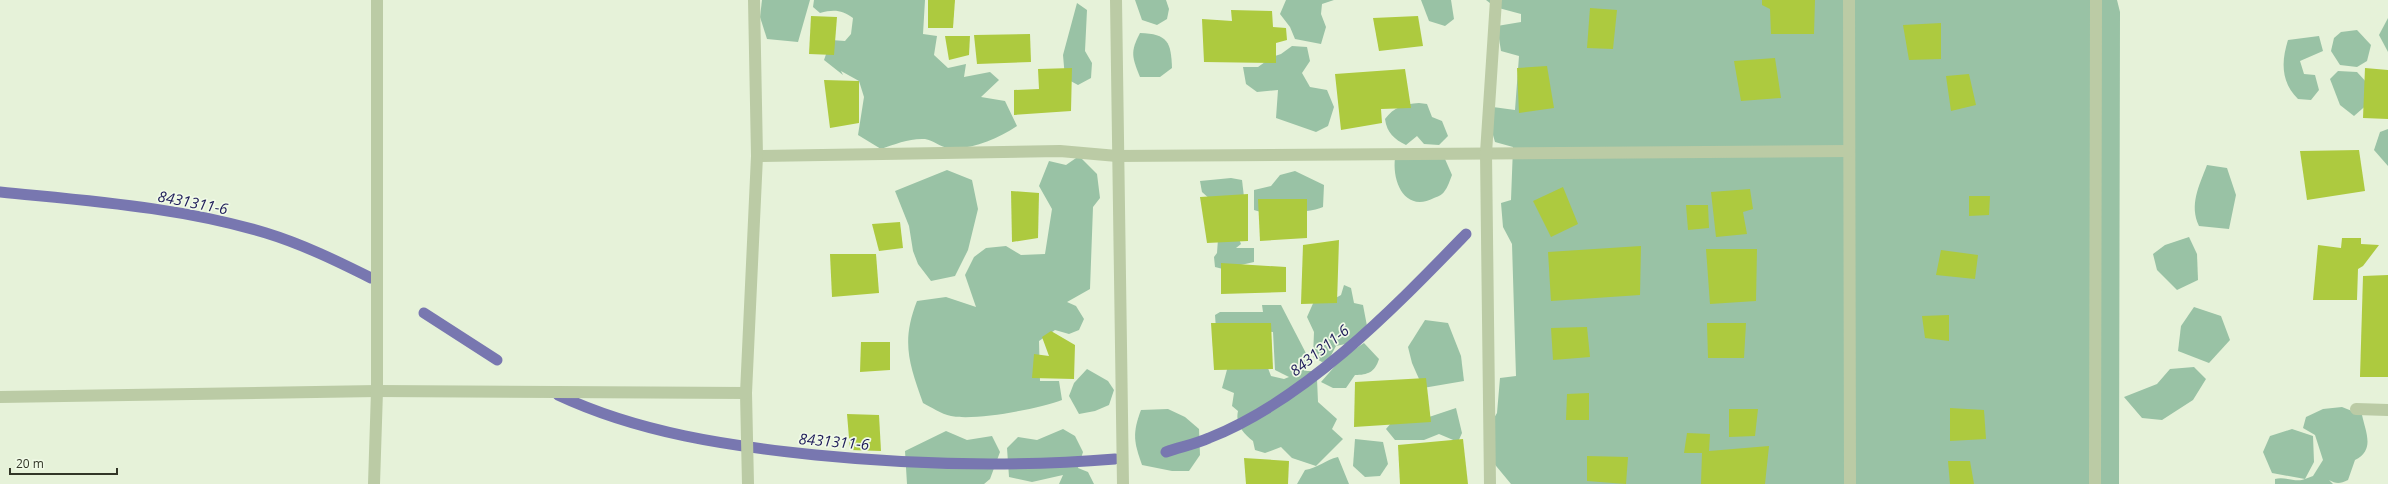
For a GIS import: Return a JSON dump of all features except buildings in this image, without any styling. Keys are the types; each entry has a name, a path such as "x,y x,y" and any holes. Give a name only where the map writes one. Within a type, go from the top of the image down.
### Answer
{"street":[{"path":"374,484 377,391 377,0"},
{"path":"748,484 746,394 757,156 754,0"},
{"path":"1116,0 1123,484"},
{"path":"1490,484 1486,153 1496,0"},
{"path":"1850,0 1850,484"},
{"path":"2095,484 2096,0"},
{"path":"757,156 1060,151 1118,156 1849,151"},
{"path":"0,397 377,391 746,394"},
{"path":"2356,409 2388,410"}],"green space":[{"path":"762,0 810,0 798,42 767,39 760,17"},
{"path":"814,0 925,0 923,34 937,36 934,55 948,68 966,64 964,77 990,72 999,80 981,97 1005,101 1017,126 984,143 957,148 948,148 925,139 914,139 881,149 858,135 864,97 859,81 841,71 843,75 824,60 831,40 845,41 851,34 853,18 838,11 820,13 813,7"},
{"path":"1135,0 1166,0 1169,9 1167,19 1157,25 1142,20"},
{"path":"1286,0 1334,0 1322,4 1321,14 1326,27 1321,44 1295,39 1290,27 1280,14"},
{"path":"1421,0 1451,0 1454,19 1445,26 1429,21"},
{"path":"1486,0 2117,0 2120,12 2119,484 1511,484 1487,455 1488,428 1497,413 1500,378 1516,376 1512,244 1503,227 1501,203 1511,200 1513,147 1495,142 1491,128 1493,107 1515,110 1519,56 1501,51 1497,26 1521,22 1521,14 1495,7"},
{"path":"1077,3 1087,10 1085,51 1092,63 1091,78 1078,85 1065,78 1063,55"},
{"path":"2388,18 2388,52 2379,35"},
{"path":"2357,30 2371,45 2367,61 2357,67 2340,65 2331,51 2334,38 2341,32"},
{"path":"1140,33 1157,35 1166,41 1169,46 1172,68 1160,77 1140,77 1135,64 1133,50"},
{"path":"2319,36 2323,51 2300,61 2304,74 2315,75 2319,90 2311,100 2298,99 2288,86 2284,71 2284,56 2288,40"},
{"path":"1292,46 1307,47 1310,61 1302,73 1310,87 1327,90 1334,107 1328,126 1316,132 1276,118 1278,90 1257,92 1246,84 1243,67 1258,67"},
{"path":"2338,71 2357,72 2368,84 2370,102 2354,116 2340,105 2330,79"},
{"path":"1419,103 1427,104 1432,117 1442,121 1448,136 1439,145 1424,144 1417,136 1406,145 1395,138 1387,128 1385,119 1388,115 1404,105"},
{"path":"2388,129 2388,166 2374,150 2380,132"},
{"path":"1079,156 1097,174 1100,198 1093,207 1090,289 1067,302 1076,306 1084,319 1079,330 1069,334 1055,330 1039,341 1040,381 1059,381 1062,400 1023,410 975,417 947,415 923,403 911,364 908,341 909,329 917,301 946,297 976,307 965,275 974,257 986,248 1006,246 1021,255 1045,254 1052,209 1039,186 1049,161 1066,165"},
{"path":"1395,158 1445,159 1452,175 1449,184 1439,196 1424,202 1415,201 1408,198 1402,193 1398,185"},
{"path":"2207,165 2227,168 2236,195 2229,229 2199,226 2196,218 2196,196"},
{"path":"947,170 972,180 978,209 968,250 955,276 931,281 918,264 913,251 909,226 895,191"},
{"path":"1295,171 1324,185 1323,207 1309,211 1289,213 1260,212 1254,210 1254,190 1271,186 1280,175"},
{"path":"1231,178 1242,180 1244,197 1211,200 1202,192 1200,181"},
{"path":"2189,237 2197,254 2198,280 2177,290 2157,270 2153,254 2165,245"},
{"path":"1218,239 1239,239 1241,244 1236,248 1254,248 1254,262 1223,269 1215,267 1214,257 1217,253"},
{"path":"1344,285 1351,288 1354,303 1363,305 1367,326 1350,343 1336,346 1328,361 1322,362 1313,357 1314,332 1307,317 1315,299 1332,300 1341,295"},
{"path":"1262,305 1281,305 1310,361 1306,371 1312,371 1317,379 1318,402 1337,419 1332,429 1343,439 1316,466 1292,458 1281,447 1265,453 1255,450 1253,441 1246,435 1239,424 1237,416 1238,411 1232,406 1234,393 1222,388 1228,366 1266,363 1271,376 1284,379 1289,377 1275,370 1273,332 1216,329 1215,315 1220,312 1263,312"},
{"path":"2194,307 2221,316 2230,340 2209,363 2178,351 2181,326"},
{"path":"1425,320 1448,323 1461,356 1464,381 1423,388 1412,363 1408,347"},
{"path":"1364,343 1379,359 1373,370 1364,374 1355,375 1346,388 1333,388 1321,382 1343,357"},
{"path":"2194,367 2206,379 2193,400 2162,420 2142,418 2124,397 2157,384 2170,369"},
{"path":"1087,369 1108,381 1114,390 1109,405 1095,411 1079,414 1069,396 1074,383"},
{"path":"2342,407 2362,415 2368,440 2367,446 2361,456 2355,460 2348,480 2338,483 2329,480 2333,484 2275,484 2275,479 2279,478 2302,480 2313,476 2323,460 2315,435 2303,428 2306,417 2323,409"},
{"path":"1456,408 1462,433 1458,442 1439,434 1424,440 1395,440 1386,429 1392,422 1417,421"},
{"path":"1168,409 1185,417 1199,429 1200,455 1189,471 1172,471 1142,465 1139,457 1135,432 1141,410"},
{"path":"1063,429 1075,436 1083,452 1078,468 1088,472 1094,484 1059,484 1063,475 1032,482 1009,477 1007,448 1018,437 1037,440"},
{"path":"2292,429 2313,436 2314,462 2305,479 2272,473 2263,452 2270,436"},
{"path":"946,431 967,440 992,436 1000,452 990,479 984,484 907,484 905,451"},
{"path":"1355,439 1383,442 1388,464 1380,476 1365,477 1353,466"},
{"path":"1338,457 1349,484 1297,484 1305,470 1314,468"}],"waterway":[{"name":"8431311-6","path":"0,192 134,206 234,224 293,242 371,278"},
{"name":"8431311-6","path":"1166,452 1204,440 1245,421 1280,400 1314,376 1379,321 1466,234"},
{"name":"8431311-6","path":"424,313 497,360"},
{"name":"8431311-6","path":"558,395 620,419 685,436 750,447 816,455 891,461 966,464 1078,462 1115,459"}]}
